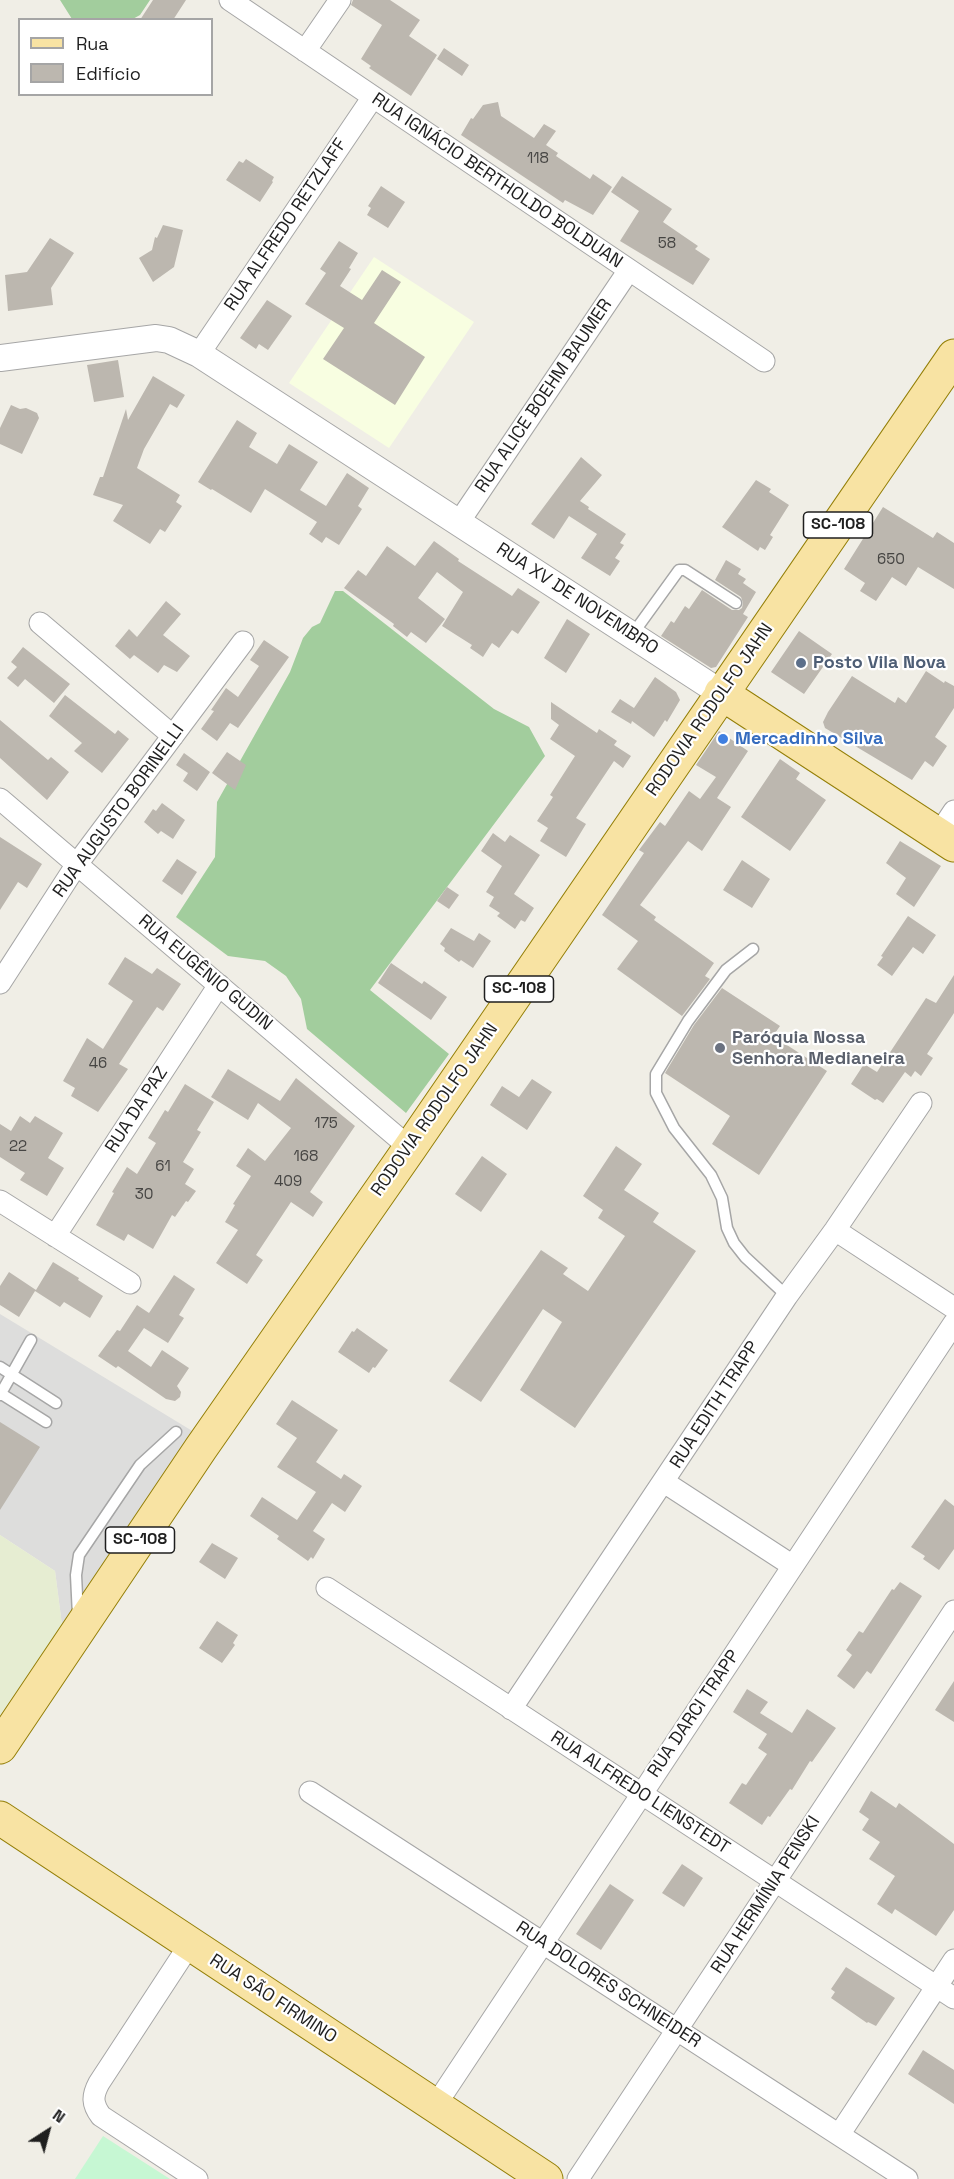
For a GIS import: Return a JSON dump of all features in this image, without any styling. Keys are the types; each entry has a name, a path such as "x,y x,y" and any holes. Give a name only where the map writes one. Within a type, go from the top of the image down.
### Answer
{"main road":[{"name":"RODOVIA RODOLFO JAHN","path":"0,1747 201,1448 954,356"},
{"name":"RUA XV DE NOVEMBRO","path":"721,693 949,830"},
{"name":"RUA SÃO FIRMINO","path":"0,1818 546,2179"}],"street":[{"name":"RUA IGNÁCIO BERTHOLDO BOLDUAN","path":"230,0 764,361"},
{"path":"305,51 340,0"},
{"name":"RUA ALFREDO RETZLAFF","path":"200,354 373,97"},
{"name":"RUA ALICE BOEHM BAUMER","path":"459,522 629,270"},
{"name":"RUA XV DE NOVEMBRO","path":"0,358 156,338 169,340 200,354 721,693"},
{"path":"40,623 173,736"},
{"name":"RUA AUGUSTO BORINELLI","path":"0,983 77,864 243,642"},
{"name":"RUA EUGÊNIO GUDIN","path":"0,799 410,1148"},
{"name":"RUA DA PAZ","path":"55,1236 219,985"},
{"name":"RUA EDITH TRAPP","path":"511,1708 787,1296 921,1103"},
{"path":"0,1201 130,1283"},
{"path":"835,1230 954,1308"},
{"name":"RUA DARCI TRAPP","path":"435,2106 954,1323"},
{"path":"664,1482 793,1566"},
{"name":"RUA ALFREDO LIENSTEDT","path":"327,1588 945,1992"},
{"name":"RUA HERMÍNIA PENSKI","path":"578,2179 954,1611"},
{"name":"RUA DOLORES SCHNEIDER","path":"310,1792 907,2179"},
{"path":"190,1944 99,2083 93,2100 95,2109 101,2116 197,2179"},
{"path":"838,2135 945,1992 954,1960"}],"lane":[{"path":"632,635 679,570 685,570 736,603"},
{"path":"753,949 726,970 688,1021 656,1074 656,1093 674,1128 711,1175 722,1198 727,1228 735,1243 745,1257 787,1296"},
{"path":"31,1340 0,1394 46,1422"},
{"path":"0,1367 56,1403"},
{"path":"79,1632 76,1575 79,1555 140,1465 176,1432"}],"shaded area":[{"path":"374,257 474,322 389,448 289,383"},
{"path":"0,1314 194,1432 62,1625 55,1571 0,1535"},
{"path":"0,1535 55,1571 62,1625 0,1715"}],"green space":[{"path":"60,0 150,0 140,15 135,18 71,18"},
{"path":"335,591 343,591 494,709 529,727 545,756 370,990 449,1054 406,1113 307,1029 301,999 286,976 265,961 228,956 176,917 215,857 217,802 290,672 303,638 312,627 320,623"},
{"path":"103,2136 170,2179 75,2179"}],"building":[{"path":"153,0 186,0 174,18 141,18"},
{"path":"353,0 390,0 420,20 409,36 437,55 411,96 369,68 371,66 361,59 382,25 351,5"},
{"path":"444,48 469,65 462,76 437,59"},
{"path":"498,102 501,116 534,138 544,124 556,131 546,145 558,153 556,156 590,179 593,174 612,187 593,215 565,200 563,203 461,135 471,118 473,119 483,105"},
{"path":"246,159 274,177 260,202 226,180 239,161 243,163"},
{"path":"622,176 672,209 663,222 698,246 695,249 710,259 693,285 620,241 639,211 611,192"},
{"path":"381,186 405,202 388,228 367,215 371,208 368,206"},
{"path":"163,225 183,230 174,267 153,282 139,258 152,250 155,237 157,238"},
{"path":"50,238 74,253 51,288 53,305 8,311 5,275 27,272"},
{"path":"339,241 358,253 340,286 362,300 382,270 401,282 374,323 425,357 395,405 323,359 344,328 305,304 326,273 320,269"},
{"path":"267,300 292,316 268,350 259,344 256,349 240,338"},
{"path":"118,360 124,397 94,402 87,365"},
{"path":"153,376 185,395 177,408 170,404 144,449 137,468 180,495 176,502 182,506 165,532 160,529 150,544 113,521 123,505 93,495 100,477 103,477 126,409 128,420"},
{"path":"11,405 37,413 39,418 22,454 0,444 0,428"},
{"path":"237,420 257,433 249,447 277,464 289,444 318,462 300,490 326,506 347,473 369,488 358,506 362,509 339,545 326,537 322,543 309,534 317,522 265,489 251,513 198,482"},
{"path":"581,457 602,475 580,501 589,507 588,509 626,534 620,543 624,545 615,558 620,561 610,576 581,558 597,534 569,516 554,539 531,524"},
{"path":"756,480 771,489 769,492 789,505 770,535 773,537 765,550 760,547 758,551 722,527"},
{"path":"883,507 933,538 937,532 954,543 954,589 918,567 906,586 892,577 876,601 860,591 865,583 844,569"},
{"path":"434,541 459,559 458,561 512,596 518,588 540,602 518,634 512,630 499,648 492,643 483,657 470,648 472,645 442,626 463,592 437,572 418,598 445,619 426,643 411,632 407,637 393,626 394,624 344,588 358,570 366,576 387,546 415,566"},
{"path":"726,560 741,569 738,574 746,579 743,583 756,592 743,614 748,617 716,667 711,668 661,636 671,621 674,623 685,606 689,609 702,590 732,610 742,608 741,597 715,580"},
{"path":"166,601 181,614 163,635 190,656 177,672 164,665 158,673 134,655 130,659 115,646 129,629 137,637"},
{"path":"567,619 590,634 566,673 544,658"},
{"name":"Posto Vila Nova","path":"799,631 832,654 804,694 771,672"},
{"path":"264,640 289,657 238,728 230,723 217,741 201,729 226,688 238,697 259,666 250,660"},
{"path":"23,647 70,684 54,703 25,679 18,687 7,678 17,667 11,662"},
{"path":"926,671 944,683 945,681 954,686 954,708 935,737 947,746 933,767 925,761 912,780 825,728 823,722 828,712 852,676 895,703 898,697 906,703"},
{"path":"655,677 676,692 680,700 667,722 665,720 654,737 632,721 631,724 611,712 620,699 634,708"},
{"path":"65,695 115,734 118,730 129,739 102,773 74,751 82,743 49,716"},
{"path":"551,702 597,733 599,729 617,741 614,745 631,756 623,768 614,761 576,818 586,824 566,857 540,841 548,828 537,821 553,797 550,795 575,756 550,739 559,725 551,719"},
{"path":"0,720 48,760 51,757 69,772 47,800 0,758"},
{"path":"719,731 748,751 717,798 731,807 702,851 688,841 640,905 656,917 654,920 714,963 705,976 710,979 682,1016 617,969 638,941 602,915 644,853 639,850 660,822 665,826 689,791 700,799 716,777 696,765"},
{"path":"227,752 246,765 235,790 212,773"},
{"path":"184,753 210,772 197,791 183,781 188,773 176,765"},
{"path":"780,759 800,773 796,779 826,800 790,851 741,817"},
{"path":"162,803 185,820 173,839 161,831 158,834 144,822 153,809 156,811"},
{"path":"493,833 505,842 510,835 540,855 514,894 534,908 525,922 521,920 515,929 497,916 500,913 489,906 494,897 486,892 502,866 481,851"},
{"path":"0,837 42,864 27,888 18,882 0,910"},
{"path":"900,841 941,866 914,907 896,894 906,878 886,863"},
{"path":"177,859 197,872 182,895 162,881"},
{"path":"742,860 770,879 752,908 723,890"},
{"path":"447,887 459,895 449,909 437,901"},
{"path":"908,916 936,935 923,954 913,947 892,976 877,965"},
{"path":"451,928 474,941 479,933 491,941 473,968 461,960 459,962 444,951 445,948 440,944"},
{"path":"125,957 152,974 157,968 181,984 163,1011 157,1007 119,1064 128,1069 98,1112 71,1096 75,1088 63,1081 87,1038 103,1049 133,1001 108,984"},
{"path":"391,963 422,984 424,981 447,997 431,1020 378,983"},
{"path":"954,975 954,1013 927,1054 933,1058 921,1076 915,1071 911,1077 905,1072 883,1103 851,1084 864,1064 877,1072 926,998 936,1003"},
{"path":"722,988 780,1026 773,1036 827,1071 759,1175 712,1144 730,1116 665,1073 694,1025"},
{"path":"228,1069 280,1101 296,1078 355,1126 310,1192 323,1202 313,1217 291,1202 256,1255 263,1260 247,1284 216,1263 238,1230 225,1222 235,1205 233,1204 251,1176 236,1166 248,1148 265,1161 291,1128 258,1103 248,1120 211,1097"},
{"path":"532,1079 552,1092 527,1130 490,1105 502,1086 519,1097"},
{"path":"185,1084 214,1102 197,1130 201,1132 183,1162 194,1169 185,1184 196,1191 175,1217 172,1215 153,1249 128,1234 124,1241 96,1225 127,1167 137,1174 156,1143 148,1138 165,1110 168,1112"},
{"path":"20,1116 30,1123 35,1116 63,1133 48,1158 64,1168 47,1196 20,1180 25,1173 0,1157 0,1124 11,1131"},
{"path":"616,1146 642,1164 624,1190 659,1213 653,1222 696,1251 575,1428 520,1390 562,1322 543,1309 481,1402 449,1381 541,1250 568,1268 563,1274 588,1291 625,1236 598,1218 603,1210 583,1196"},
{"path":"482,1156 507,1174 481,1212 455,1194"},
{"path":"53,1262 103,1296 90,1318 64,1302 60,1307 35,1291 19,1317 0,1305 0,1286 9,1272 36,1290"},
{"path":"174,1275 195,1289 179,1315 184,1318 168,1343 144,1328 128,1351 151,1367 162,1350 189,1368 177,1386 181,1392 180,1397 175,1401 166,1399 118,1366 116,1368 98,1356 117,1330 120,1331 137,1305 149,1313"},
{"path":"357,1328 388,1350 369,1373 338,1352 352,1331 354,1332"},
{"path":"292,1400 338,1430 316,1462 341,1479 344,1474 362,1486 345,1512 332,1503 313,1531 325,1539 313,1559 311,1557 308,1561 277,1539 279,1536 250,1516 262,1497 297,1520 316,1492 277,1467 297,1438 276,1424"},
{"path":"0,1422 40,1447 0,1510"},
{"path":"945,1499 954,1506 954,1549 939,1570 923,1559 925,1556 911,1547"},
{"path":"212,1543 238,1558 225,1579 199,1562"},
{"path":"900,1582 922,1596 871,1674 867,1671 854,1689 837,1676 852,1655 846,1650 859,1631 863,1633 892,1589 894,1590"},
{"path":"217,1621 238,1635 233,1643 235,1645 222,1663 199,1648"},
{"path":"954,1681 954,1722 935,1710"},
{"path":"747,1689 768,1702 760,1713 792,1733 807,1709 836,1728 812,1762 810,1761 792,1790 790,1789 762,1825 729,1803 742,1783 746,1785 767,1754 758,1748 767,1734 733,1712"},
{"path":"871,1791 896,1808 899,1803 954,1844 954,1910 936,1936 895,1909 892,1914 877,1904 895,1876 869,1859 880,1842 862,1830 869,1819 859,1812"},
{"path":"682,1864 703,1878 684,1907 662,1893"},
{"path":"610,1884 634,1900 601,1950 576,1934"},
{"path":"846,1967 895,1998 876,2026 867,2023 831,1998 835,1992 831,1989"},
{"path":"923,2050 954,2070 954,2104 908,2074"}],"place":[{"name":"Posto Vila Nova","path":"801,663"},
{"name":"Mercadinho Silva","path":"723,739"},
{"name":"Paróquia Nossa Senhora Medianeira","path":"720,1048"}]}
